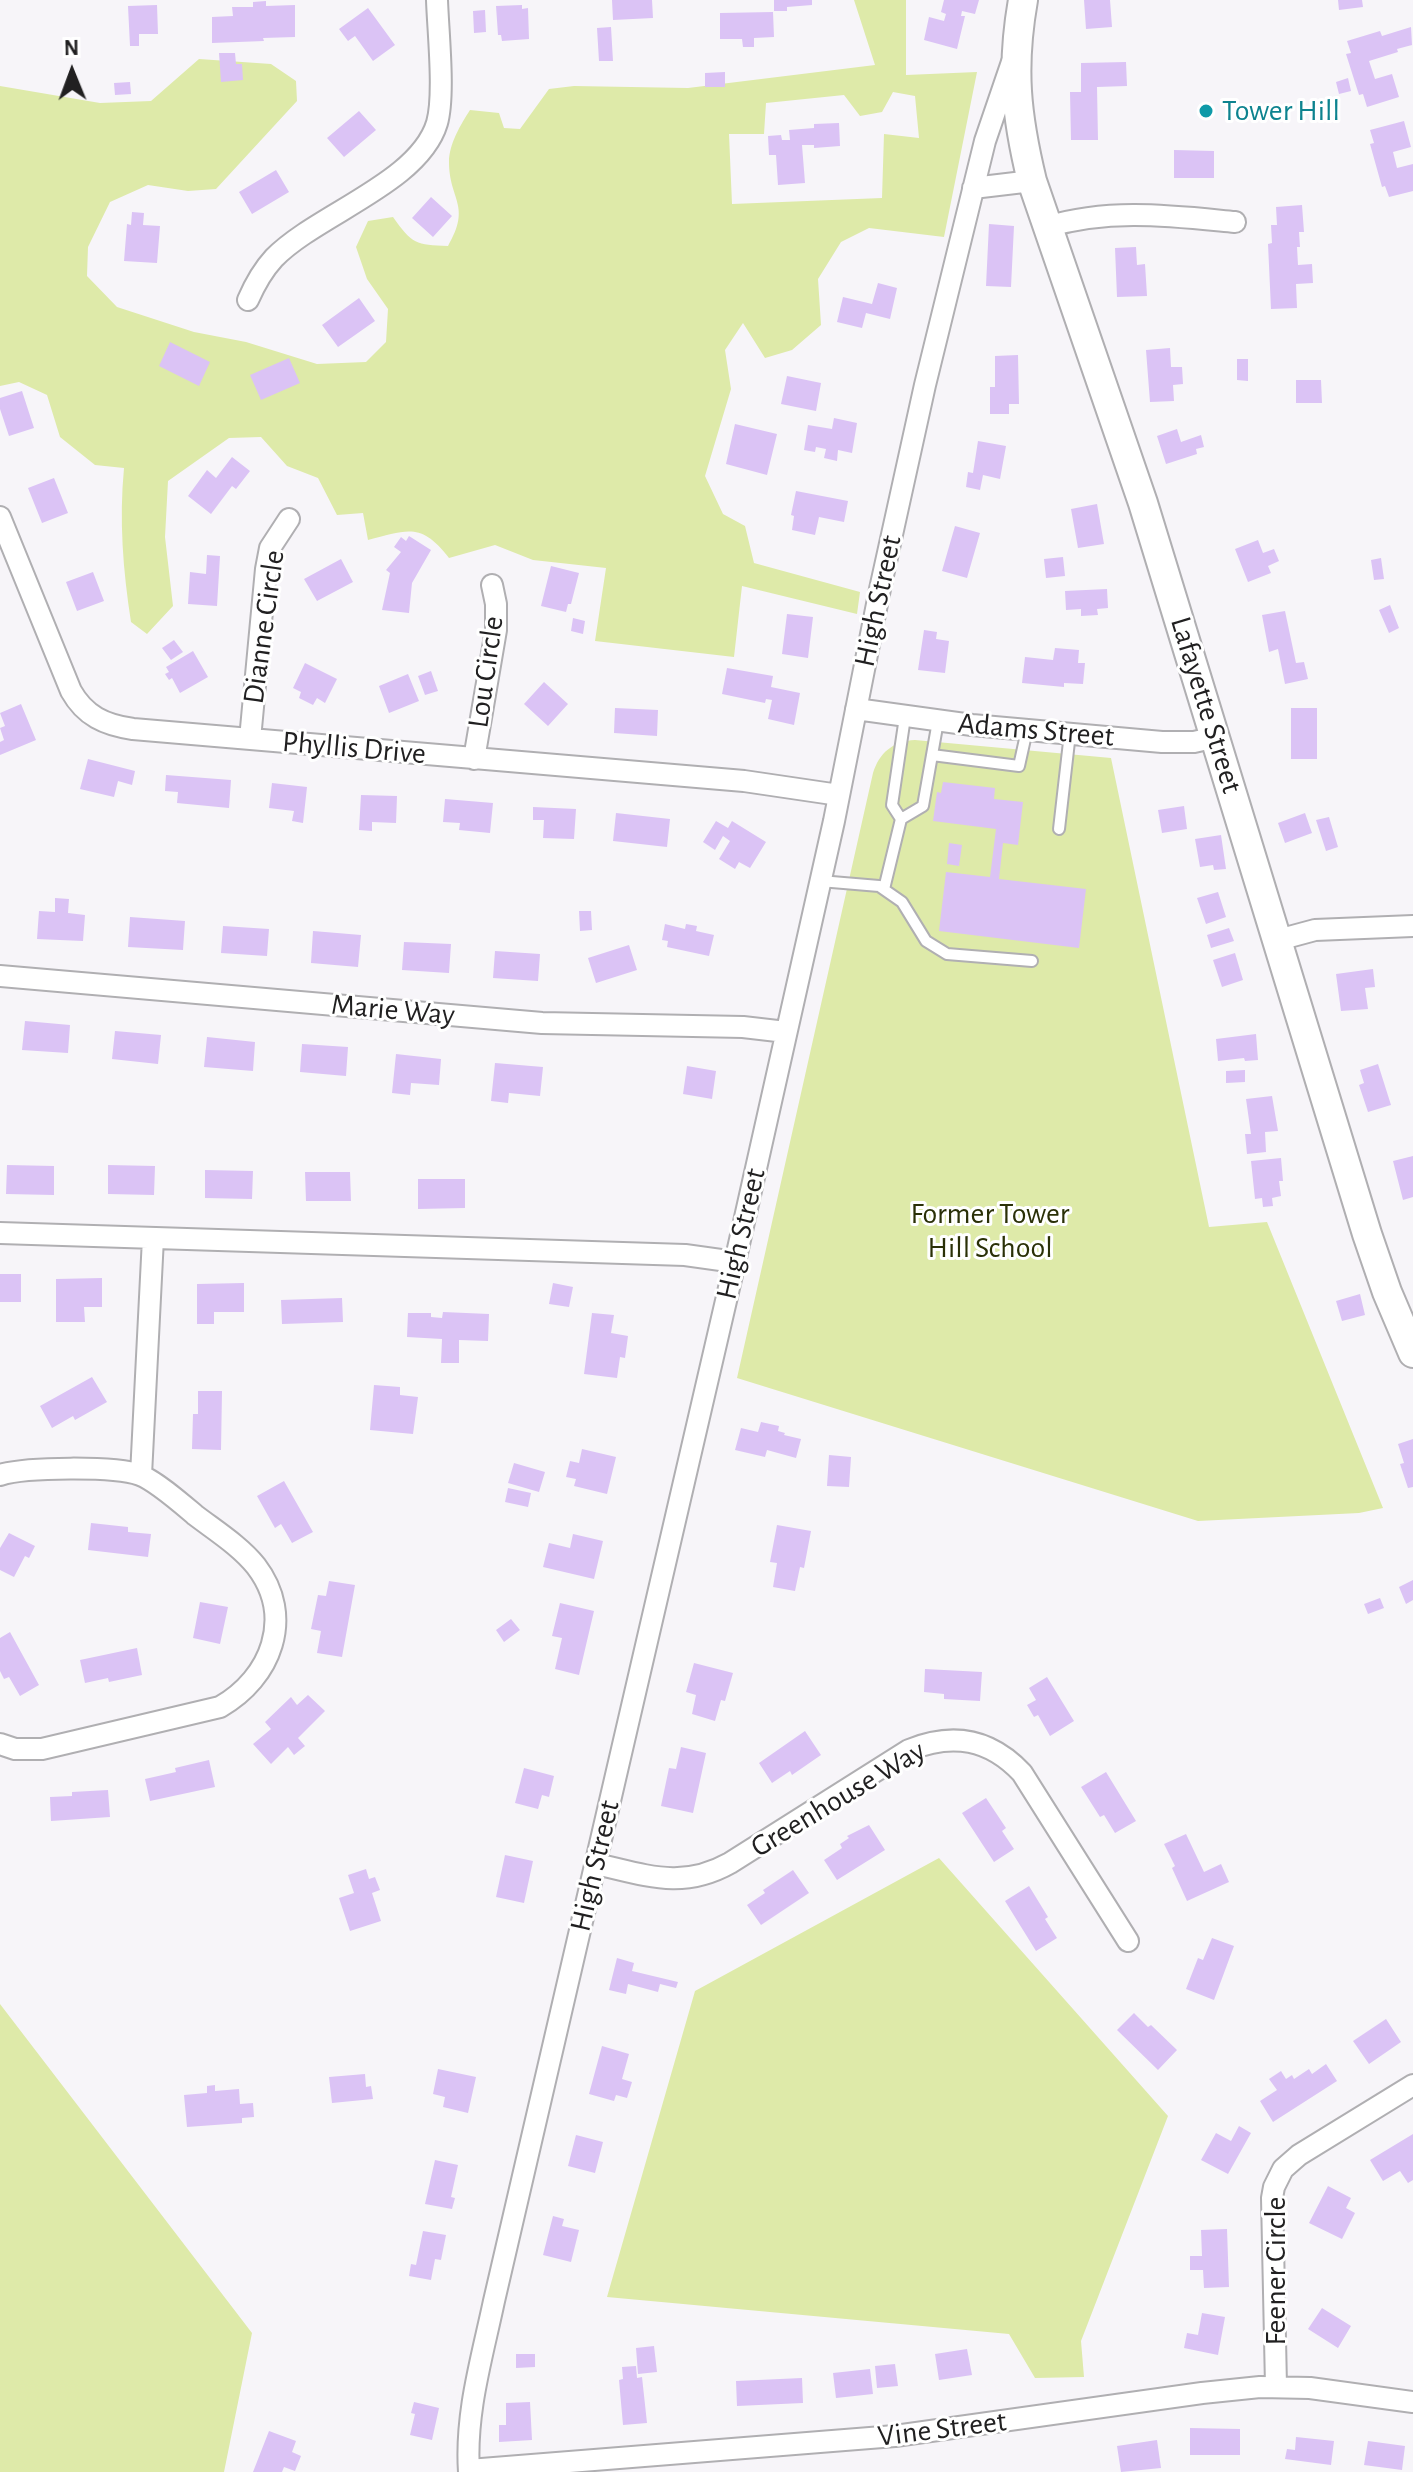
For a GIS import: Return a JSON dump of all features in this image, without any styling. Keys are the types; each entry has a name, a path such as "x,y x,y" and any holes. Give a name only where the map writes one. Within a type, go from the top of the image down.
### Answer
{"main road":[{"name":"High Street","path":"1015,53 1023,0"},
{"name":"Lafayette Street","path":"1015,53 1017,110 1032,181 1132,468 1367,1234 1413,1353"}],"street":[{"path":"248,300 258,279 285,249 395,176 416,157 432,134 439,108 437,0"},
{"name":"High Street","path":"469,2471 471,2408 501,2270 735,1262 839,795 915,429 973,188 991,121 1015,53"},
{"path":"973,188 1032,181"},
{"path":"1047,227 1080,218 1126,214 1235,222"},
{"name":"Phyllis Drive","path":"0,517 77,703 96,719 120,727 744,781 839,795"},
{"name":"Dianne Circle","path":"250,739 266,569 270,548 289,519"},
{"name":"Lou Circle","path":"474,759 496,630 492,585"},
{"name":"Adams Street","path":"856,709 938,721 1184,743 1216,737"},
{"path":"1278,940 1315,930 1413,926"},
{"name":"Marie Way","path":"0,976 542,1023 743,1027 786,1032"},
{"path":"0,1233 685,1255 735,1262"},
{"path":"141,1475 153,1238"},
{"path":"0,1475 45,1469 141,1475 228,1540 257,1568 270,1592 274,1633 268,1659 254,1681 220,1707 42,1749 15,1749 0,1744"},
{"name":"Greenhouse Way","path":"596,1864 667,1879 707,1875 909,1750 942,1741 967,1741 1002,1754 1022,1773 1128,1941"},
{"name":"Feener Circle","path":"1276,2386 1272,2208 1278,2178 1299,2155 1413,2085"},
{"name":"Vine Street","path":"469,2471 895,2436 1202,2393 1276,2386 1413,2402"}],"lane":[{"path":"901,819 892,805 905,717"},
{"path":"884,889 901,819 923,806 938,721"},
{"path":"932,755 1019,766 1027,730"},
{"path":"1059,829 1070,733"},
{"path":"820,881 879,886 902,902 926,941 947,954 1032,961"}],"green space":[{"path":"854,0 906,0 906,75 977,72 944,237 869,228 841,242 818,279 821,325 792,350 765,358 743,323 725,350 731,389 705,476 723,514 745,526 754,563 860,592 857,614 742,586 734,657 595,641 606,568 533,560 495,545 449,558 430,539 413,532 368,540 363,513 337,515 318,478 287,466 261,437 229,438 168,481 165,537 173,606 147,634 131,622 128,603 122,526 124,468 95,465 60,437 47,395 19,382 0,386 0,86 100,103 151,101 199,59 271,64 296,81 297,101 216,189 188,191 148,185 110,202 88,247 87,276 117,307 194,332 246,342 317,364 366,362 386,342 388,309 367,279 356,247 368,221 393,217 410,238 429,245 448,246 455,232 459,211 450,175 451,148 470,110 499,113 504,128 520,129 549,89 574,86 688,88 875,65","holes":["893,92 915,96 919,138 884,134 882,198 732,204 729,134 764,134 766,103 844,95 860,116 882,112"]},
{"name":"Former Tower Hill School","path":"915,740 1111,758 1209,1227 1267,1222 1383,1508 1359,1513 1198,1521 737,1378 873,773 888,749"},
{"path":"939,1858 1168,2116 1081,2341 1084,2377 1035,2378 1009,2334 607,2297 695,1991"},
{"path":"0,2004 252,2333 224,2472 0,2472"}],"building":[{"path":"612,0 652,0 653,18 613,20"},
{"path":"774,0 812,0 812,5 774,11"},
{"path":"944,0 979,0 975,14 962,11 961,16 965,16 957,49 924,40 929,17 944,21 946,14 941,12"},
{"path":"1084,0 1110,0 1112,27 1086,29"},
{"path":"1338,0 1362,0 1363,7 1339,10"},
{"path":"266,1 266,6 295,5 295,37 212,43 212,17 233,16 232,7 253,7 253,2"},
{"path":"157,5 158,34 139,34 139,46 130,46 128,6"},
{"path":"522,5 522,9 528,8 529,39 502,41 501,35 498,35 496,6"},
{"path":"368,8 395,45 373,61 355,36 348,41 339,29"},
{"path":"485,10 486,32 474,33 473,11"},
{"path":"773,12 774,37 754,38 754,47 743,47 742,39 720,39 720,13"},
{"path":"611,27 613,61 599,61 597,28"},
{"path":"1411,27 1412,45 1369,61 1375,79 1392,74 1399,97 1367,107 1363,94 1359,95 1346,54 1351,53 1347,41 1380,31 1382,36"},
{"path":"219,53 235,53 236,64 242,64 243,80 221,82"},
{"path":"1126,62 1127,86 1097,87 1098,140 1071,140 1070,92 1081,92 1081,63"},
{"path":"725,72 725,87 705,87 705,73"},
{"path":"1348,78 1351,91 1339,94 1336,82"},
{"path":"130,82 131,94 115,95 114,83"},
{"path":"359,111 376,130 344,157 327,138"},
{"path":"1404,121 1411,147 1393,152 1397,168 1413,164 1413,191 1389,197 1385,186 1382,187 1370,144 1374,143 1370,130"},
{"path":"839,123 840,146 814,148 814,145 802,145 805,183 778,185 776,155 769,155 768,136 781,135 782,140 790,140 789,130 814,128 814,124"},
{"path":"1174,150 1214,151 1214,178 1174,178"},
{"path":"276,170 289,192 252,214 239,192"},
{"path":"431,197 452,216 433,237 412,218"},
{"path":"1302,205 1304,232 1299,232 1298,265 1312,264 1313,283 1296,284 1297,308 1271,309 1268,244 1272,243 1271,225 1277,225 1276,207"},
{"path":"132,212 144,213 143,225 160,226 157,263 124,261 127,224 131,225"},
{"path":"989,224 1014,226 1011,287 986,286"},
{"path":"1136,247 1137,265 1145,264 1147,296 1117,297 1115,248"},
{"path":"878,283 897,288 890,319 866,313 862,328 837,322 843,297 872,304"},
{"path":"359,298 375,321 338,347 322,325"},
{"path":"170,342 210,362 199,386 159,366"},
{"path":"1170,348 1171,367 1182,367 1183,384 1173,385 1174,401 1150,402 1146,350"},
{"path":"1018,355 1019,404 1009,404 1009,414 990,414 990,387 995,387 995,356"},
{"path":"289,358 300,383 261,400 250,375"},
{"path":"1237,359 1248,359 1248,381 1237,380"},
{"path":"787,376 821,383 816,411 781,404"},
{"path":"1296,380 1321,380 1322,403 1296,403"},
{"path":"22,391 34,428 9,436 0,409 0,398"},
{"path":"834,418 857,423 852,453 838,450 837,461 824,458 826,449 816,447 815,452 804,450 808,425 832,429"},
{"path":"735,424 777,434 767,475 726,464"},
{"path":"1177,429 1181,442 1201,435 1204,447 1196,449 1197,454 1166,464 1157,436"},
{"path":"978,441 1006,446 1000,479 983,475 980,490 966,487 968,472 973,473"},
{"path":"232,457 250,471 236,489 232,486 211,514 188,496 207,470 216,478"},
{"path":"54,478 68,513 42,523 28,488"},
{"path":"796,491 848,501 844,522 819,517 815,535 792,530 794,516 791,515"},
{"path":"1097,504 1104,544 1078,548 1071,509"},
{"path":"955,526 980,533 967,578 942,571"},
{"path":"409,536 431,550 412,583 409,613 382,610 390,573 386,570 401,552 394,547 401,537 406,541"},
{"path":"1258,540 1263,553 1274,549 1279,561 1268,566 1271,573 1248,582 1235,549"},
{"path":"207,555 220,556 217,606 188,604 190,572 206,574"},
{"path":"1063,557 1065,576 1046,578 1044,559"},
{"path":"1381,558 1384,579 1374,580 1371,560"},
{"path":"341,559 353,582 317,601 304,579"},
{"path":"551,566 579,573 566,612 541,606"},
{"path":"93,572 104,601 77,611 66,582"},
{"path":"1107,589 1108,608 1097,609 1098,615 1081,616 1081,609 1066,610 1065,591"},
{"path":"1390,605 1399,628 1389,633 1379,610"},
{"path":"1285,611 1296,663 1304,662 1308,679 1285,684 1278,649 1269,652 1262,615"},
{"path":"787,614 813,617 808,658 782,654"},
{"path":"573,618 585,621 583,634 571,631"},
{"path":"924,630 937,632 936,639 949,641 945,673 918,670"},
{"path":"174,640 183,652 171,660 162,648"},
{"path":"1055,648 1079,650 1078,663 1085,663 1083,684 1064,683 1064,687 1022,683 1025,657 1053,660"},
{"path":"193,651 208,677 180,693 172,678 169,680 165,674 169,672 166,667"},
{"path":"305,663 337,679 325,703 317,698 313,705 299,698 301,692 293,688"},
{"path":"727,668 773,676 771,687 800,693 794,725 768,719 772,700 766,699 765,703 722,694"},
{"path":"431,671 438,691 425,695 418,676"},
{"path":"408,674 419,701 389,713 379,686"},
{"path":"544,682 568,704 548,726 524,704"},
{"path":"21,704 36,740 0,755 0,742 4,740 0,728 5,726 0,713"},
{"path":"615,708 658,710 657,736 614,733"},
{"path":"1291,708 1317,708 1317,759 1291,759"},
{"path":"88,759 135,771 132,785 118,781 114,797 80,789"},
{"path":"166,775 231,780 229,808 177,803 178,792 165,791"},
{"path":"943,782 995,788 994,799 1023,802 1018,845 1003,843 999,879 1086,889 1079,948 939,931 946,872 990,877 996,829 933,821 937,792 941,793"},
{"path":"272,783 307,787 303,823 292,821 294,811 269,808"},
{"path":"361,795 397,796 396,823 372,822 372,831 359,830"},
{"path":"445,799 493,803 490,833 459,830 460,823 443,822"},
{"path":"1184,806 1187,829 1162,833 1158,810"},
{"path":"533,807 576,809 574,839 543,838 544,820 533,820"},
{"path":"616,813 670,819 667,847 613,841"},
{"path":"1305,813 1312,833 1285,843 1278,823"},
{"path":"1329,817 1338,847 1326,851 1316,820"},
{"path":"716,821 728,828 732,821 766,842 750,868 739,862 735,869 719,859 730,841 723,836 715,850 703,842"},
{"path":"1221,835 1226,869 1214,870 1213,865 1200,867 1195,839"},
{"path":"949,843 962,845 959,866 947,864"},
{"path":"1218,892 1226,917 1206,924 1197,898"},
{"path":"55,898 69,899 68,913 85,915 83,941 37,939 39,911 55,912"},
{"path":"579,911 591,911 592,930 580,931"},
{"path":"130,917 185,921 183,950 128,947"},
{"path":"665,924 685,929 686,924 697,926 696,931 714,935 709,956 667,947 668,941 662,940"},
{"path":"223,926 269,929 267,956 221,953"},
{"path":"1229,928 1234,941 1211,948 1207,935"},
{"path":"313,931 361,935 358,967 311,963"},
{"path":"404,942 451,944 449,973 402,970"},
{"path":"629,945 637,970 596,983 588,958"},
{"path":"495,951 540,954 538,981 493,978"},
{"path":"1235,953 1243,980 1222,987 1213,960"},
{"path":"1373,969 1375,987 1365,988 1368,1009 1341,1011 1336,974"},
{"path":"25,1021 70,1025 68,1053 22,1050"},
{"path":"115,1031 161,1035 158,1064 112,1059"},
{"path":"1256,1034 1258,1060 1218,1061 1216,1039"},
{"path":"207,1037 255,1042 253,1071 204,1067"},
{"path":"302,1044 348,1047 346,1076 300,1072"},
{"path":"396,1054 441,1059 439,1085 411,1083 410,1095 392,1093"},
{"path":"495,1063 543,1067 540,1096 509,1093 508,1103 491,1101"},
{"path":"1378,1064 1391,1105 1368,1112 1359,1085 1364,1083 1360,1070"},
{"path":"687,1066 716,1071 712,1099 683,1094"},
{"path":"1245,1070 1245,1082 1226,1083 1226,1071"},
{"path":"1272,1096 1278,1131 1265,1132 1266,1152 1247,1154 1245,1134 1251,1134 1246,1099"},
{"path":"1413,1156 1413,1197 1403,1200 1393,1161"},
{"path":"1281,1158 1281,1196 1272,1198 1273,1206 1263,1207 1262,1198 1255,1199 1251,1161"},
{"path":"7,1165 54,1166 54,1195 6,1194"},
{"path":"108,1165 155,1166 154,1195 108,1194"},
{"path":"205,1170 253,1171 252,1199 205,1198"},
{"path":"305,1172 350,1172 351,1201 306,1201"},
{"path":"418,1179 465,1179 465,1208 418,1209"},
{"path":"0,1274 21,1274 21,1302 0,1302"},
{"path":"102,1278 102,1307 84,1307 85,1322 56,1322 56,1279"},
{"path":"244,1283 244,1312 214,1312 214,1324 197,1324 197,1284"},
{"path":"553,1283 573,1287 569,1307 549,1304"},
{"path":"1360,1294 1365,1315 1342,1321 1336,1301"},
{"path":"342,1298 343,1322 282,1324 281,1300"},
{"path":"443,1312 489,1314 488,1341 459,1340 459,1363 441,1363 442,1339 407,1337 408,1313 431,1313 431,1317 442,1318"},
{"path":"592,1313 614,1315 611,1333 628,1336 625,1358 620,1357 617,1378 584,1374"},
{"path":"92,1377 107,1402 75,1420 73,1416 52,1428 40,1406"},
{"path":"374,1385 400,1387 400,1395 418,1397 413,1434 370,1430"},
{"path":"198,1391 222,1391 221,1450 192,1449 193,1414 198,1414"},
{"path":"761,1422 779,1426 778,1431 784,1435 801,1439 796,1458 767,1450 765,1457 735,1450 741,1428 758,1432"},
{"path":"1413,1439 1413,1487 1408,1488 1400,1464 1404,1463 1398,1444"},
{"path":"582,1449 616,1457 607,1494 574,1486 576,1479 566,1477 570,1461 579,1463"},
{"path":"829,1455 851,1457 849,1487 827,1486"},
{"path":"514,1463 545,1472 539,1492 508,1483"},
{"path":"284,1481 313,1532 292,1543 281,1524 275,1528 257,1496"},
{"path":"508,1488 531,1493 528,1507 505,1502"},
{"path":"91,1523 128,1527 128,1532 151,1534 148,1557 88,1550"},
{"path":"777,1525 811,1531 804,1568 800,1567 795,1591 773,1587 777,1563 770,1562"},
{"path":"9,1533 35,1546 29,1558 25,1556 14,1577 0,1570 0,1548"},
{"path":"573,1534 603,1541 594,1579 543,1567 549,1543 570,1548"},
{"path":"1413,1580 1413,1600 1406,1604 1399,1587"},
{"path":"329,1581 355,1585 342,1657 317,1653 321,1631 311,1629 318,1595 326,1596"},
{"path":"1380,1598 1384,1608 1368,1614 1364,1604"},
{"path":"200,1602 228,1607 220,1644 193,1638"},
{"path":"560,1603 594,1611 579,1675 555,1669 562,1638 552,1636"},
{"path":"511,1619 520,1630 504,1642 496,1630"},
{"path":"10,1632 39,1685 20,1696 9,1677 4,1679 0,1671 0,1638"},
{"path":"137,1648 142,1675 85,1683 80,1660"},
{"path":"694,1663 733,1673 715,1721 692,1714 696,1695 686,1692"},
{"path":"925,1669 982,1672 980,1701 944,1699 944,1694 924,1692"},
{"path":"1047,1677 1074,1721 1050,1736 1038,1715 1034,1717 1027,1705 1036,1700 1029,1688"},
{"path":"308,1695 325,1711 298,1738 305,1746 294,1755 288,1747 271,1764 253,1744 271,1729 265,1722 291,1697 297,1705"},
{"path":"805,1731 821,1755 792,1775 790,1771 772,1783 759,1763"},
{"path":"681,1747 706,1753 693,1813 661,1806 669,1768 676,1769"},
{"path":"209,1760 215,1787 150,1801 145,1779"},
{"path":"524,1768 554,1776 549,1797 542,1795 538,1809 515,1803"},
{"path":"1106,1772 1136,1821 1115,1833 1104,1815 1100,1817 1081,1787"},
{"path":"108,1790 110,1817 51,1821 50,1797"},
{"path":"986,1798 1006,1828 1002,1831 1014,1849 994,1862 962,1813"},
{"path":"869,1825 885,1850 837,1880 824,1860 842,1848 840,1844 849,1838 847,1836"},
{"path":"1186,1834 1204,1872 1221,1864 1229,1882 1187,1901 1164,1844"},
{"path":"505,1855 533,1861 524,1903 496,1897"},
{"path":"366,1869 369,1879 375,1877 380,1890 372,1893 381,1921 350,1931 339,1898 354,1893 348,1875"},
{"path":"793,1870 809,1893 761,1925 747,1905"},
{"path":"1029,1886 1057,1938 1036,1951 1005,1901"},
{"path":"1212,1938 1234,1946 1214,2000 1186,1989 1198,1958 1203,1960"},
{"path":"617,1958 634,1963 632,1971 678,1982 676,1988 660,1984 658,1992 628,1984 626,1994 609,1990"},
{"path":"1134,2013 1177,2050 1158,2070 1117,2030"},
{"path":"1386,2019 1401,2042 1369,2064 1353,2041"},
{"path":"602,2046 629,2054 622,2079 632,2082 627,2098 616,2095 614,2101 589,2094"},
{"path":"1326,2064 1337,2081 1273,2122 1260,2101 1277,2090 1269,2079 1281,2071 1286,2079 1292,2075 1294,2079 1309,2069 1312,2074"},
{"path":"438,2069 476,2077 468,2113 443,2107 445,2097 433,2094"},
{"path":"365,2074 366,2087 371,2086 373,2099 332,2103 329,2077"},
{"path":"215,2085 215,2091 239,2089 240,2104 253,2103 254,2117 242,2118 242,2123 187,2127 184,2095 207,2093 207,2086"},
{"path":"1239,2126 1251,2133 1228,2174 1201,2160 1216,2133 1231,2141"},
{"path":"1413,2134 1413,2180 1408,2183 1400,2171 1383,2181 1370,2160"},
{"path":"576,2135 603,2142 595,2173 568,2166"},
{"path":"435,2160 458,2165 451,2197 455,2198 452,2209 425,2204"},
{"path":"1328,2186 1351,2198 1346,2208 1355,2213 1342,2239 1309,2223"},
{"path":"553,2216 564,2219 562,2226 579,2230 571,2262 543,2255"},
{"path":"1227,2229 1229,2287 1204,2288 1203,2270 1190,2270 1190,2256 1202,2256 1201,2230"},
{"path":"423,2231 446,2235 441,2260 435,2259 431,2280 409,2276 411,2264 416,2265"},
{"path":"1322,2308 1351,2326 1338,2348 1308,2329"},
{"path":"1202,2313 1225,2317 1218,2355 1184,2348 1187,2333 1198,2335"},
{"path":"654,2346 657,2372 638,2374 636,2348"},
{"path":"967,2349 972,2375 939,2380 935,2354"},
{"path":"516,2354 535,2354 535,2367 516,2368"},
{"path":"895,2364 898,2386 877,2388 875,2366"},
{"path":"636,2366 637,2378 642,2377 647,2423 623,2425 619,2380 623,2379 622,2367"},
{"path":"870,2369 873,2394 836,2398 833,2373"},
{"path":"802,2378 803,2403 737,2406 736,2381"},
{"path":"414,2402 439,2408 432,2440 410,2435 415,2414 411,2413"},
{"path":"530,2402 532,2440 499,2442 499,2425 506,2425 506,2403"},
{"path":"1190,2428 1240,2429 1240,2455 1190,2455"},
{"path":"269,2431 296,2441 292,2452 301,2456 295,2471 284,2467 282,2472 253,2472"},
{"path":"1296,2437 1334,2441 1331,2465 1285,2459 1287,2449 1295,2450"},
{"path":"1157,2440 1161,2468 1121,2472 1117,2446"},
{"path":"1368,2441 1405,2446 1402,2470 1364,2465"}],"place":[{"name":"Tower Hill","path":"1206,111"}]}
